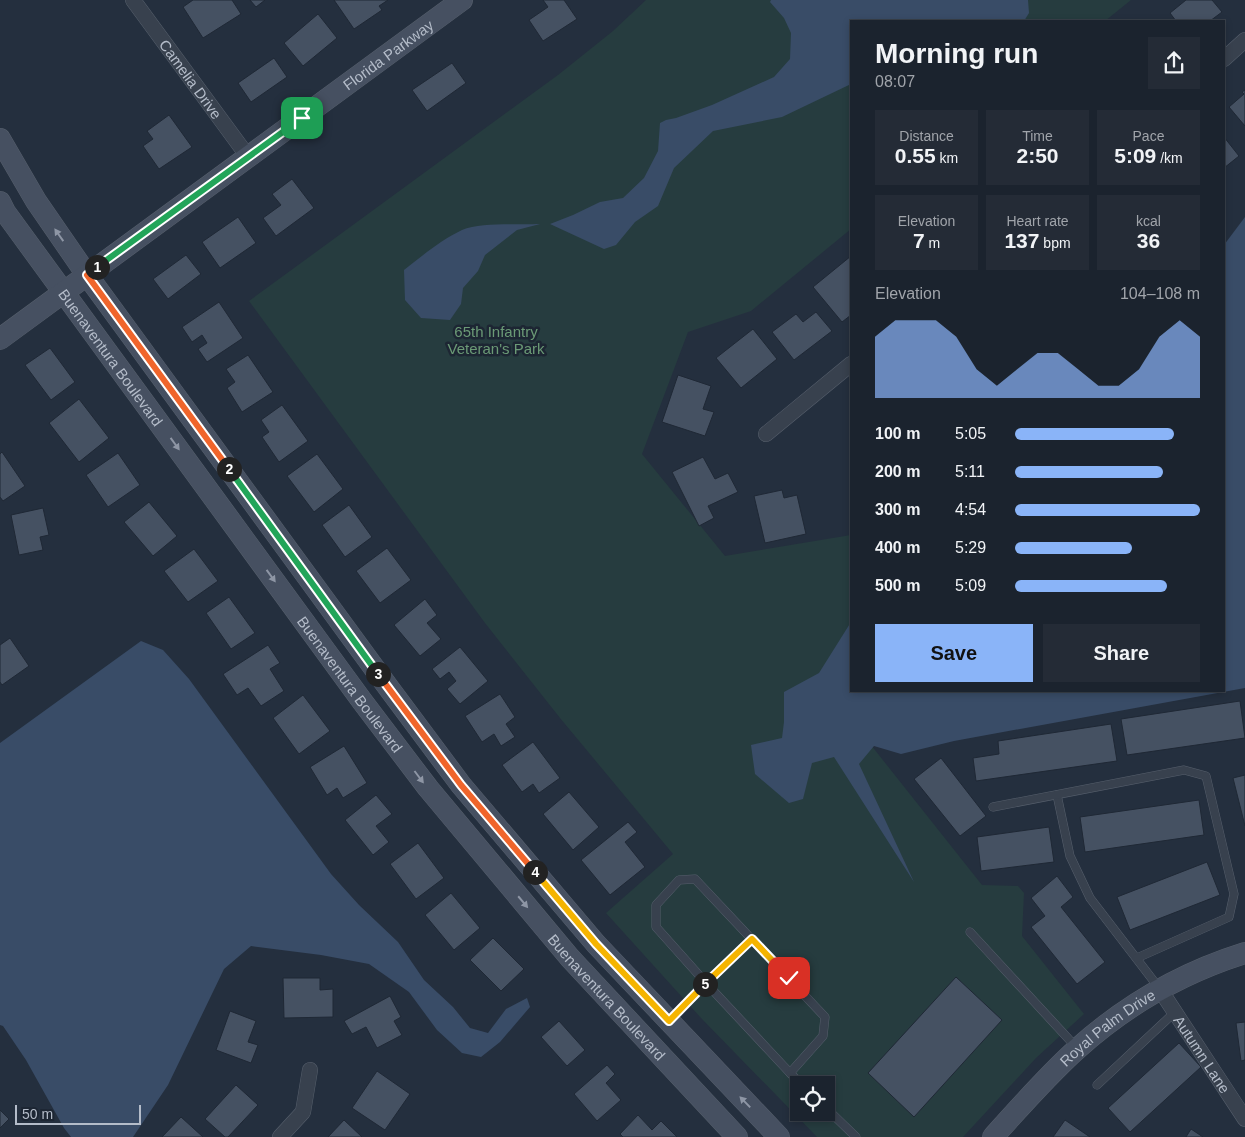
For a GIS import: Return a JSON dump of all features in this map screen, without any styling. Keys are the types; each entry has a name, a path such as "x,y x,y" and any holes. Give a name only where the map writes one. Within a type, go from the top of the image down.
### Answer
{"main road":[{"name":"Florida Parkway","path":"0,339 462,0"},
{"name":"Buenaventura Boulevard","path":"0,139 36,201 87,275 461,785 596,944 779,1137"},
{"name":"Buenaventura Boulevard","path":"0,202 362,701 428,788 570,958 700,1099 738,1137"},
{"name":"Royal Palm Drive","path":"993,1137 1043,1082 1078,1048 1115,1019 1159,988 1213,963 1245,953"}],"street":[{"name":"Camelia Drive","path":"133,0 249,158"},
{"path":"1225,58 1245,40"},
{"path":"766,434 850,365"},
{"name":"Autumn Lane","path":"1159,988 1245,1119"},
{"path":"280,1137 303,1112 310,1070"}],"lane":[{"path":"993,808 1184,770 1206,776 1234,894 1229,917 1136,958"},
{"path":"1057,795 1070,856 1090,898 1159,988"},
{"path":"790,1073 823,1036 825,1017 695,879 679,880 656,904 656,927 706,983 790,1073 793,1076"},
{"path":"970,932 1078,1048"},
{"path":"669,1021 752,939"},
{"path":"1097,1085 1175,1012"},
{"path":"835,1117 856,1137"}],"green space":[{"name":"65th Infantry Veteran's Park","path":"646,0 1131,0 1106,20 850,20 850,230 751,311 688,332 642,454 725,556 850,535 850,692 867,740 982,885 1018,886 1024,893 1022,936 1084,1014 1036,1058 963,1137 817,1137 801,1121 835,1121 835,1076 790,1076 790,1109 701,1018 606,913 673,854 560,718 485,623 249,301 558,75 613,31"}],"water":[{"path":"771,0 1028,0 1029,13 1025,20 850,20 850,84 782,117 713,131 674,168 658,206 635,222 616,245 604,249 550,224 600,202 623,198 644,178 658,151 660,123 712,105 774,77 790,59 791,33 784,18 770,2"},
{"path":"1245,217 1245,688 1225,692 1225,244"},
{"path":"500,224 540,224 517,230 485,255 478,271 463,288 461,304 450,320 421,318 405,300 404,270 454,234 470,227"},
{"path":"850,624 850,692 1223,692 954,741 901,754 874,746 859,764 914,882 834,757 812,763 803,799 789,803 755,774 751,745 782,738 784,692 819,673"},
{"path":"141,641 163,650 189,679 331,874 359,905 398,942 424,980 453,1007 470,1028 488,1033 506,1009 527,998 530,1007 500,1042 481,1057 462,1053 437,1030 409,992 369,964 321,955 251,946 224,969 168,1085 133,1137 71,1137 64,1128 26,1060 3,1026 0,1025 0,743"}],"building":[{"path":"193,0 232,0 241,14 203,38 183,7"},
{"path":"250,0 265,0 256,7"},
{"path":"334,0 388,0 379,6 382,10 354,29"},
{"path":"543,0 564,0 577,19 543,41 529,20 548,7"},
{"path":"1186,0 1212,0 1222,12 1211,20 1175,20 1170,13"},
{"path":"318,14 337,38 303,66 284,43"},
{"path":"274,58 287,77 251,102 238,83"},
{"path":"452,63 466,83 427,111 412,90"},
{"path":"1245,90 1245,126 1229,107 1244,94 1242,92"},
{"path":"169,115 192,147 159,169 143,146 153,139 147,131"},
{"path":"1225,138 1239,156 1225,167"},
{"path":"292,179 314,208 276,236 263,218 281,205 272,194"},
{"path":"238,217 256,243 220,268 202,242"},
{"path":"186,255 201,274 168,299 153,279"},
{"path":"850,257 850,316 842,322 813,287"},
{"path":"219,302 243,338 207,362 198,349 207,343 202,335 192,342 182,327"},
{"path":"816,312 832,331 794,360 772,332 796,314 803,322"},
{"path":"753,329 777,359 741,388 716,358"},
{"path":"50,348 75,382 51,400 25,365"},
{"path":"248,355 273,392 242,412 227,388 235,382 226,369"},
{"path":"678,375 711,386 703,409 714,412 705,436 662,422"},
{"path":"79,399 109,438 79,462 49,423"},
{"path":"282,405 308,441 279,462 262,437 269,432 261,420"},
{"path":"2,452 25,486 3,501 0,497 0,454"},
{"path":"118,453 140,485 108,507 86,475"},
{"path":"317,454 343,489 314,512 287,476"},
{"path":"703,457 715,479 728,473 738,492 708,506 714,518 699,526 672,472"},
{"path":"782,490 784,498 797,495 806,534 765,543 754,496"},
{"path":"149,502 177,536 153,556 124,522"},
{"path":"349,505 372,537 345,557 322,525"},
{"path":"43,508 49,535 40,537 43,550 19,555 11,515"},
{"path":"387,548 411,580 380,603 356,571"},
{"path":"194,549 218,581 188,602 164,571"},
{"path":"229,597 255,633 231,649 206,613"},
{"path":"425,599 437,615 427,623 441,639 420,656 394,625"},
{"path":"10,638 29,666 2,685 0,682 0,645"},
{"path":"268,645 280,663 270,669 284,691 261,706 248,688 237,695 223,674"},
{"path":"460,647 488,681 460,704 447,689 456,681 449,672 440,679 432,669"},
{"path":"500,694 515,717 506,724 515,737 501,746 494,734 482,742 465,716"},
{"path":"303,695 330,731 299,754 273,718"},
{"path":"1240,701 1245,738 1127,755 1121,719"},
{"path":"1111,724 1117,761 976,781 973,758 999,754 998,741"},
{"path":"533,742 560,778 539,793 533,784 522,792 502,765"},
{"path":"344,746 367,783 343,798 337,788 327,795 310,767"},
{"path":"941,758 986,816 960,836 914,779"},
{"path":"1245,775 1245,826 1233,778"},
{"path":"569,792 599,827 573,850 543,814"},
{"path":"376,795 392,814 376,826 389,842 373,855 345,820"},
{"path":"1199,800 1204,835 1085,852 1080,817"},
{"path":"628,822 637,832 625,842 645,867 610,895 581,860"},
{"path":"1049,827 1054,862 981,871 977,837"},
{"path":"418,843 444,878 416,899 390,864"},
{"path":"1207,862 1220,895 1130,930 1117,897"},
{"path":"1057,876 1073,897 1061,907 1105,962 1077,984 1031,927 1045,916 1031,898"},
{"path":"451,893 480,928 454,950 425,915"},
{"path":"493,938 524,969 501,991 470,960"},
{"path":"956,977 1002,1020 914,1117 868,1073"},
{"path":"283,978 320,978 320,990 333,989 333,1017 284,1018"},
{"path":"390,996 401,1017 394,1021 402,1035 377,1048 366,1027 352,1034 344,1021"},
{"path":"230,1011 256,1021 248,1042 258,1045 251,1063 216,1050"},
{"path":"559,1021 585,1050 567,1066 541,1037"},
{"path":"1245,1022 1245,1060 1241,1061 1236,1023"},
{"path":"1179,1043 1201,1067 1130,1132 1108,1108"},
{"path":"607,1065 615,1074 606,1083 621,1100 597,1121 574,1094"},
{"path":"377,1071 410,1094 385,1130 352,1108"},
{"path":"236,1085 258,1105 228,1137 225,1137 205,1119"},
{"path":"0,1110 9,1119 0,1128"},
{"path":"638,1115 652,1130 661,1121 677,1137 623,1137 620,1134"},
{"path":"181,1117 203,1137 162,1137"},
{"path":"344,1120 362,1137 328,1137"},
{"path":"1065,1120 1090,1137 1053,1137"},
{"path":"1191,1129 1203,1137 1186,1137"}],"route":[{"path":"302,118 87,275 461,785 596,944 669,1021 752,939 789,978"}]}
